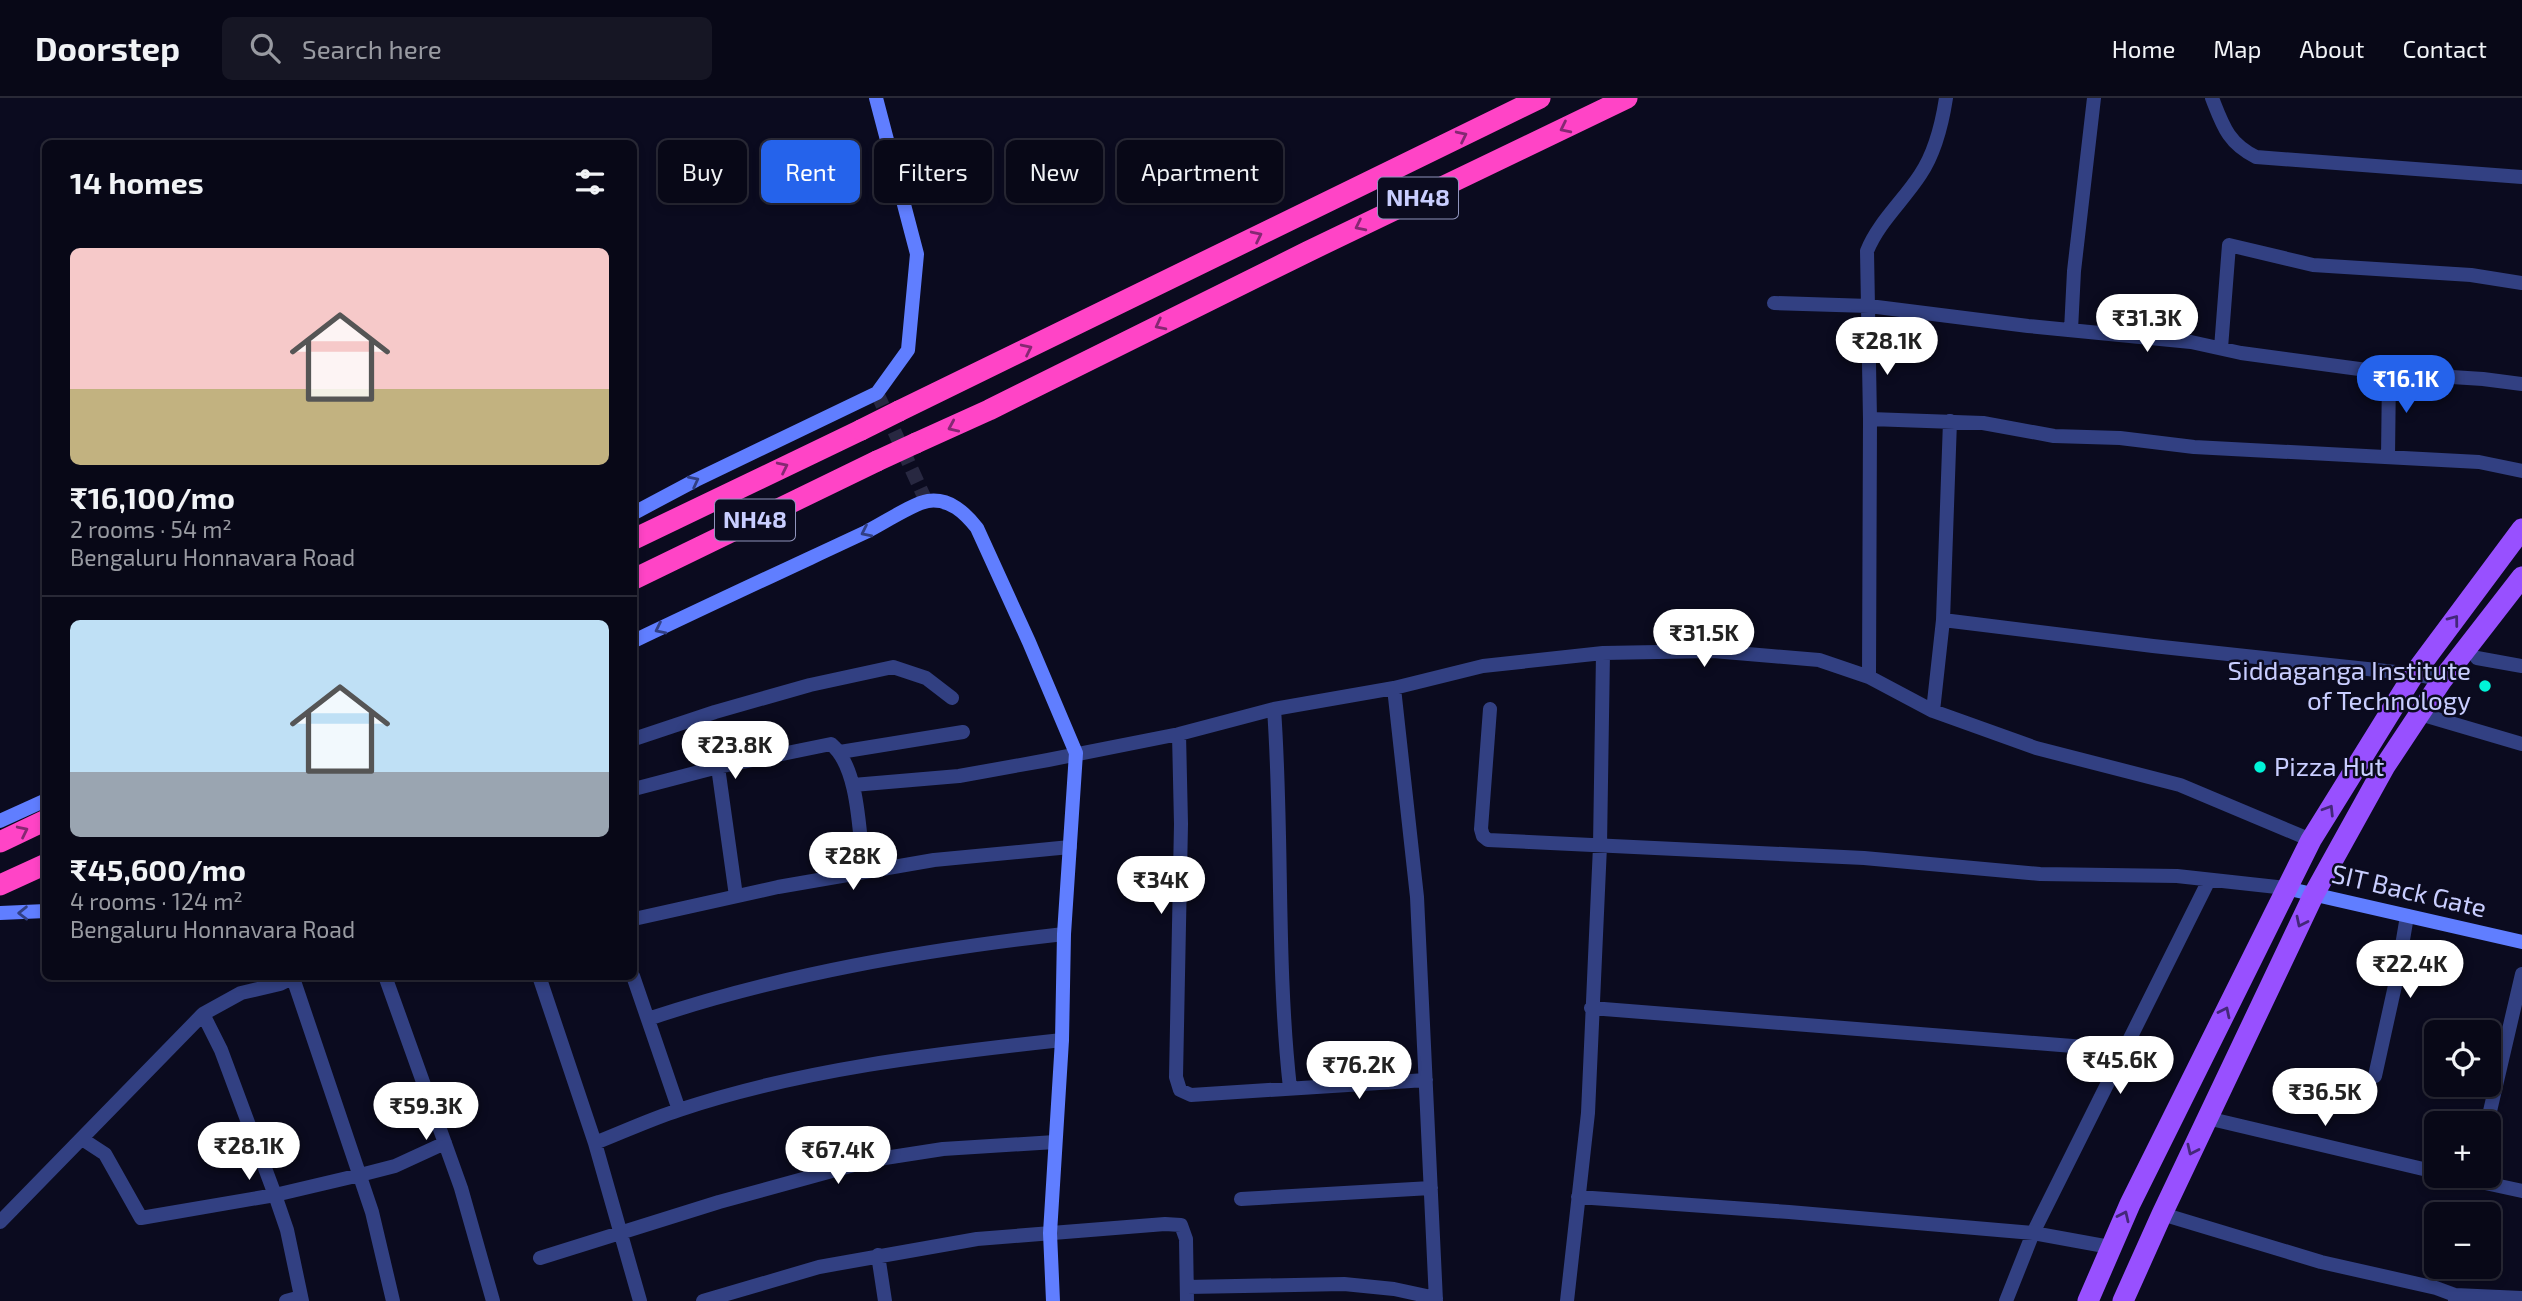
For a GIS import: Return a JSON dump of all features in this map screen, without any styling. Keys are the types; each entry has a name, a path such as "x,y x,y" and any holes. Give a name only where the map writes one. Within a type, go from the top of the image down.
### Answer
{"highway":[{"name":"NH48","path":"637,538 1540,98"},
{"name":"NH48","path":"637,578 989,410 1627,98"},
{"path":"0,842 42,822"},
{"path":"0,885 42,866"}],"main road":[{"path":"2088,1301 2110,1247 2311,840 2414,674 2522,529"},
{"path":"2123,1301 2314,894 2385,766 2442,680 2522,577"}],"street":[{"path":"637,511 708,474 877,393 908,350 917,254 876,98"},
{"path":"1869,677 1870,419 1867,251 1873,237 1922,173 1942,127 1946,98"},
{"path":"2071,330 2074,271 2094,98"},
{"path":"2212,98 2224,130 2240,149 2256,157 2522,177"},
{"path":"2221,348 2230,245 2314,265 2471,275 2522,283"},
{"path":"1774,303 1869,306 2191,342 2389,373 2522,384"},
{"path":"2388,457 2389,373"},
{"path":"1870,419 1950,421 2065,437 2120,438 2194,447 2479,462 2522,471"},
{"path":"1933,711 1943,620 1950,421"},
{"path":"637,640 926,501 939,501 955,506 967,515 977,528 1076,753 1064,934 1062,1040 1050,1233 1053,1301"},
{"path":"1943,620 2414,674 2442,680"},
{"path":"853,785 959,776 1179,734 1274,709 1394,688 1483,666 1603,653 1713,651 1819,660 1869,677 1933,711 2036,748 2180,785 2311,840"},
{"path":"1567,1301 1588,1113 1600,846 1603,653"},
{"path":"2477,658 2522,666"},
{"path":"637,738 810,685 893,667 926,678 953,698"},
{"path":"703,1301 819,1267 878,1255 977,1239 1165,1224 1181,1225 1186,1239 1187,1294 1344,1284 1394,1289 1436,1299 1417,897 1394,688"},
{"path":"1274,709 1280,784 1284,1024 1290,1087"},
{"path":"1490,709 1483,836 1488,840 1864,858 2040,873 2177,876 2286,888"},
{"path":"2420,714 2522,744"},
{"path":"840,752 964,732"},
{"path":"1179,734 1181,824 1176,1077 1180,1090 1191,1095 1426,1080"},
{"path":"637,788 718,767 831,744 840,752 853,785 864,872"},
{"path":"718,767 736,895"},
{"path":"0,821 42,802"},
{"path":"637,918 736,895 934,860 1070,846"},
{"path":"2006,1301 2033,1233 2209,880"},
{"name":"SIT Back Gate","path":"2286,888 2522,942"},
{"path":"0,913 42,911"},
{"path":"2375,1076 2407,916"},
{"path":"648,1019 705,1000 904,955 1064,934"},
{"path":"2490,1111 2522,974"},
{"path":"0,1222 203,1014 241,993 288,980"},
{"path":"295,980 372,1212 393,1301"},
{"path":"386,980 461,1188 493,1301"},
{"path":"540,980 595,1143 640,1301"},
{"path":"634,980 679,1110"},
{"path":"1591,1007 2123,1050"},
{"path":"203,1014 220,1050 275,1195 286,1230 296,1300"},
{"path":"595,1143 679,1110 845,1068 945,1052 1062,1040"},
{"path":"2207,1118 2424,1169"},
{"path":"82,1139 105,1154 141,1218 275,1195 360,1175 395,1166 445,1143"},
{"path":"540,1258 802,1177 872,1160 943,1149 1055,1142"},
{"path":"2501,1186 2522,1191"},
{"path":"1241,1199 1431,1188"},
{"path":"1578,1197 1776,1210 2033,1233 2110,1247"},
{"path":"2162,1214 2321,1262 2436,1289 2455,1298 2522,1298"},
{"path":"878,1255 886,1301"}],"tunnel":[{"path":"877,393 926,501"}],"place":[{"name":"Siddaganga Institute of Technology","path":"2485,686"},
{"name":"Pizza Hut","path":"2260,767"}]}
